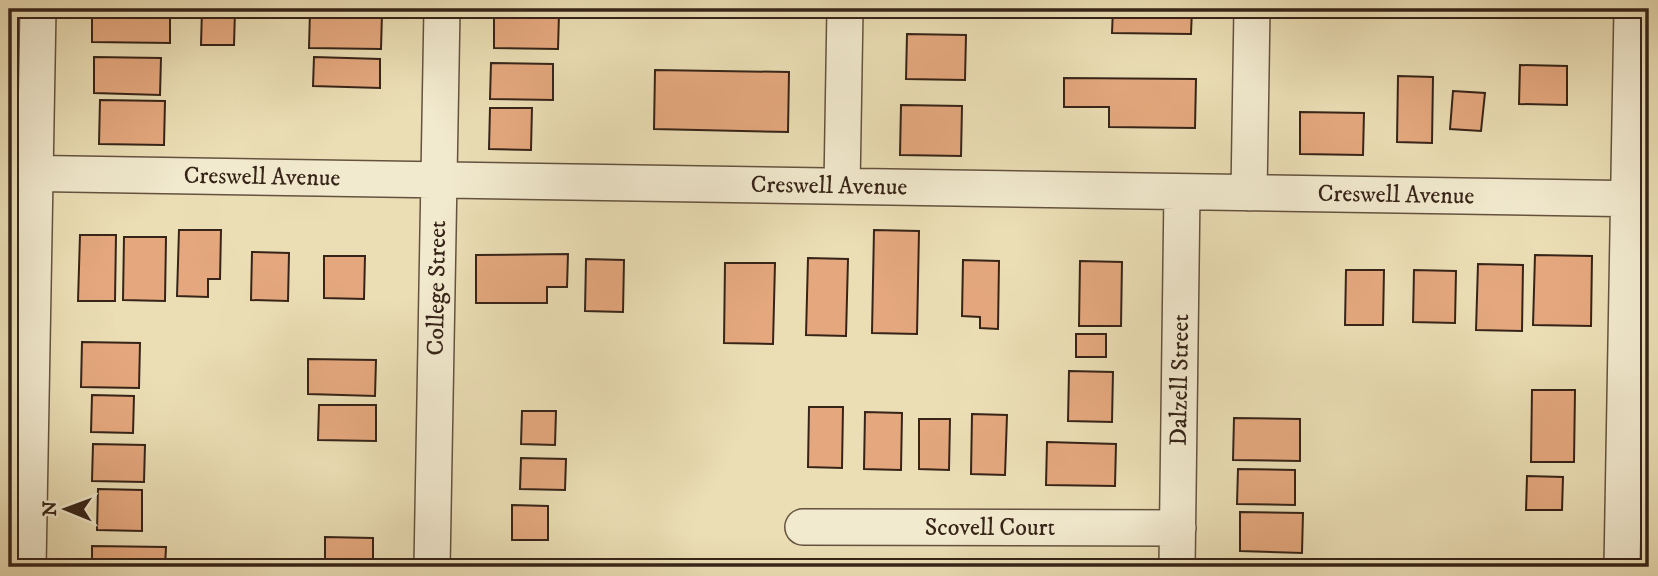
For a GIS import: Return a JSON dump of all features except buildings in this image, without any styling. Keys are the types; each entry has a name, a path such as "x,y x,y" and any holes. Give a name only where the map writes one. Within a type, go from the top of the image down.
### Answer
{"street":[{"path":"28,567 22,173 38,9"},
{"name":"College Street","path":"432,567 442,9"},
{"path":"842,186 845,9"},
{"path":"1249,193 1252,9"},
{"path":"1622,567 1639,199 1632,9"},
{"name":"Creswell Avenue","path":"22,173 1639,199"},
{"name":"Dalzell Street","path":"1177,567 1182,192"},
{"name":"Scovell Court","path":"803,527 1178,528"}]}
